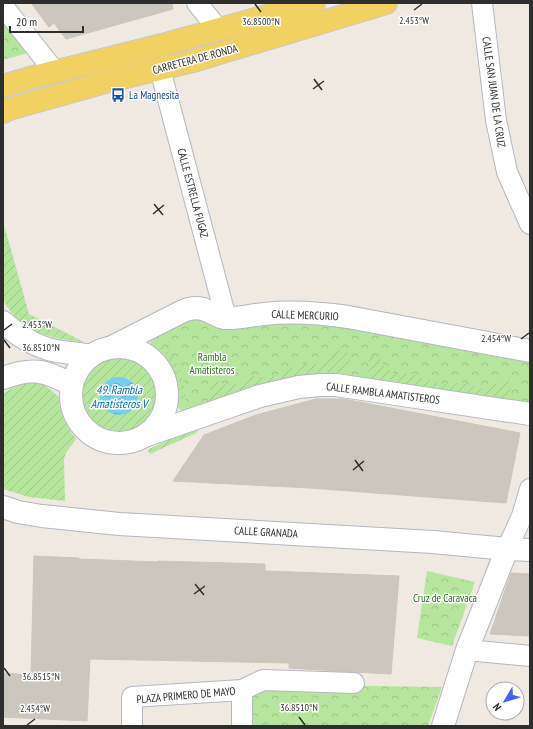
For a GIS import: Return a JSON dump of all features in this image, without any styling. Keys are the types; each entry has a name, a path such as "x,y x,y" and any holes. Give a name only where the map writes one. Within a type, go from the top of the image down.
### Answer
{"main road":[{"name":"CARRETERA DE RONDA","path":"3,86 162,45 314,3"},
{"name":"CARRETERA DE RONDA","path":"3,112 112,80 194,61 386,3"}],"street":[{"path":"197,3 218,29"},
{"name":"CALLE SAN JUAN DE LA CRUZ","path":"482,3 496,120 507,172 530,224"},
{"path":"3,6 55,72"},
{"name":"CALLE ESTRELLA FUGAZ","path":"160,69 226,318"},
{"name":"CALLE MERCURIO","path":"112,347 188,309 201,308 218,317 226,318 300,312 328,314 530,351"},
{"path":"3,322 18,334 39,345 55,350 91,356"},
{"path":"112,347 126,347 140,351 152,360 161,371 167,384 168,398 165,413 158,426 147,435 134,442 120,444 105,442 92,436 81,426 74,413 71,399 72,384 77,371 86,359 98,351 112,347"},
{"path":"3,378 15,373 42,372 52,374 72,384"},
{"name":"CALLE RAMBLA AMATISTEROS","path":"147,435 260,396 299,387 320,385 336,385 530,414"},
{"path":"443,726 467,650 507,549 522,516 530,489"},
{"name":"CALLE GRANADA","path":"3,507 18,512 42,516 119,524 433,542 530,550"},
{"path":"467,650 530,656"},
{"name":"PLAZA PRIMERO DE MAYO","path":"132,726 132,698 242,690 263,680 354,683"},
{"name":"PLAZA PRIMERO DE MAYO","path":"242,690 242,726"}],"green space":[{"path":"3,13 34,51 3,60"},
{"path":"3,221 29,314 84,342 60,339 38,332 18,320 10,311 3,300"},
{"name":"Rambla Amatisteros","path":"186,318 292,319 530,357 530,410 341,374 185,412 179,409 178,406 177,385 172,371 165,358 152,346 150,340"},
{"path":"162,344 173,357 180,371 186,403 184,405 182,405 179,380 173,367 160,348"},
{"path":"343,349 346,350 349,356 349,366 344,375 337,375 210,402 208,400 210,384 216,381 231,385 236,384 250,376 266,377 284,373 294,366 323,362"},
{"path":"119,356 134,359 141,363 151,373 155,380 158,395 155,410 151,417 141,427 134,431 119,434 104,431 97,427 87,417 83,410 80,395 83,380 87,373 97,363 104,359"},
{"path":"374,356 380,358 383,364 392,372 398,374 413,374 438,383 463,383 484,389 489,388 503,380 509,381 511,386 508,402 370,380 367,376 369,358"},
{"path":"35,382 45,386 59,397 60,408 64,419 76,439 66,453 64,459 65,501 29,497 3,489 3,394 18,385"},
{"path":"201,427 196,433 150,454 148,451 149,449 177,436"},
{"name":"Cruz de Caravaca","path":"427,571 475,582 452,646 417,638"},
{"path":"259,684 442,687 428,726 250,726 250,693"}],"water":[{"name":"49. Rambla Amatisteros V","path":"115,377 123,377 133,382 137,389 137,403 133,410 123,415 115,415 105,410 103,407 100,400 100,392 105,382 108,380"}],"building":[{"path":"31,3 172,3 173,9 66,39 54,23 49,27"},
{"path":"316,399 344,399 520,433 506,503 310,488 173,481 204,435 256,415"},
{"path":"34,556 158,562 265,564 265,571 399,576 391,674 289,668 289,663 90,659 87,721 3,717 3,673 31,675"},
{"path":"511,573 530,574 530,636 490,634"}],"place":[{"name":"La Magnesita","path":"118,95"}]}
